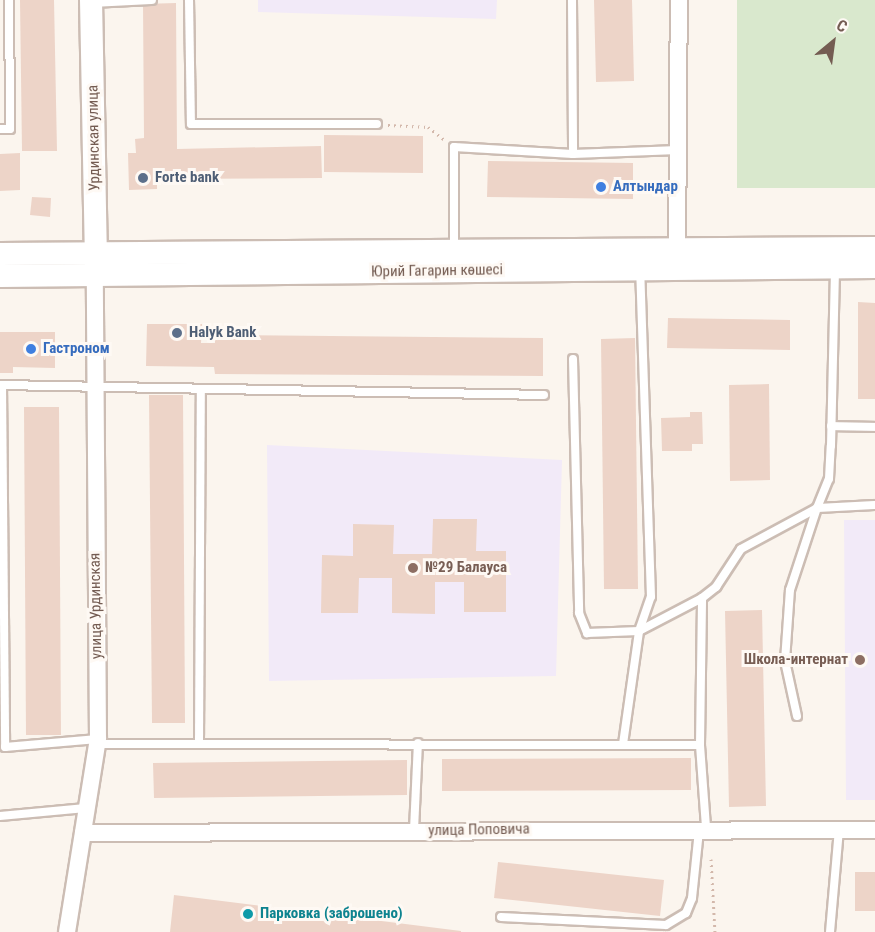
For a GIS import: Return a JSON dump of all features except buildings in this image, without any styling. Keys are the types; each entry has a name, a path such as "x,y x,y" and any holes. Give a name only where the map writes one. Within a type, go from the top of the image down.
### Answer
{"main road":[{"name":"Урдинская улица","path":"91,1 95,277"},
{"name":"Юрий Гагарин көшесі","path":"835,258 875,248"},
{"name":"Юрий Гагарин көшесі","path":"0,254 454,252 677,258 835,258 875,267"},
{"name":"Юрий Гагарин көшесі","path":"0,276 95,277 640,268 677,258"}],"street":[{"path":"677,258 679,0"},
{"name":"улица Урдинская","path":"67,932 97,741 95,277"},
{"name":"улица Поповича","path":"83,833 703,827 875,830"}],"lane":[{"path":"0,129 10,129 9,0"},
{"path":"91,1 152,0"},
{"path":"189,0 191,124 377,124"},
{"path":"572,0 573,154"},
{"path":"454,252 454,147 573,154 678,150"},
{"path":"797,716 785,661 789,590 828,479 835,258"},
{"path":"623,744 639,631 651,597 640,268"},
{"path":"573,359 579,614 587,633 639,631 702,598 716,587 741,549 817,508 875,505"},
{"path":"544,395 201,390 94,384 1,385 4,747 97,741 700,746"},
{"path":"200,742 201,390"},
{"path":"831,426 875,427"},
{"path":"501,917 666,925 686,913 692,898 703,827 700,746 702,598"},
{"path":"414,830 418,743"},
{"path":"0,816 86,808"},
{"path":"830,932 839,829"}],"path":[{"path":"377,124 428,127 454,147"},
{"path":"703,827 715,932"}],"shaded area":[{"path":"258,0 497,0 496,19 258,12"},
{"name":"№29 Балауса","path":"267,445 562,460 556,676 269,681"},
{"name":"Школа-интернат","path":"844,520 875,520 875,800 846,800"}],"green space":[{"path":"737,0 875,0 875,188 737,188"}],"place":[{"name":"Forte bank","path":"143,178"},
{"name":"Алтындар","path":"601,187"},
{"name":"Halyk Bank","path":"177,333"},
{"name":"Гастроном","path":"31,349"},
{"name":"№29 Балауса","path":"413,568"},
{"name":"Школа-интернат","path":"860,660"},
{"name":"Парковка (заброшено)","path":"248,914"}]}
